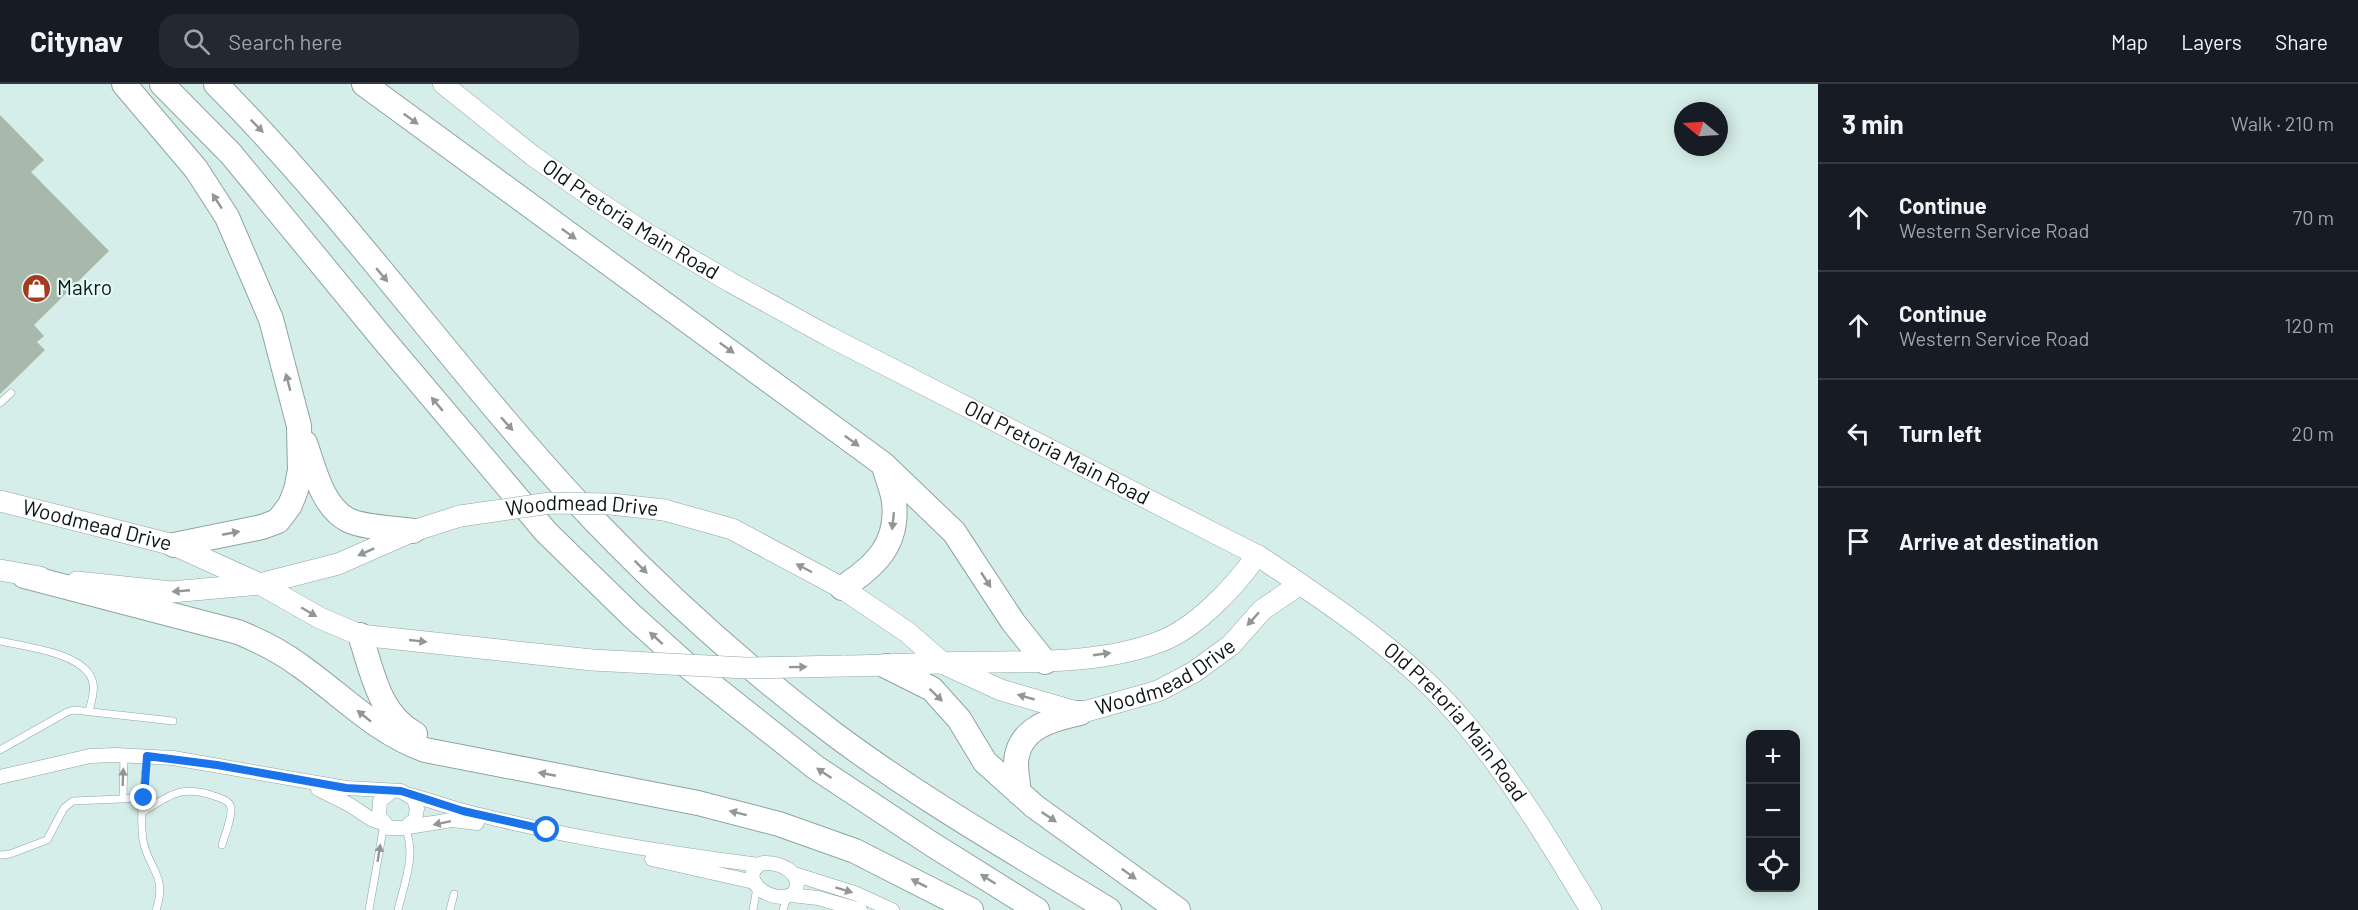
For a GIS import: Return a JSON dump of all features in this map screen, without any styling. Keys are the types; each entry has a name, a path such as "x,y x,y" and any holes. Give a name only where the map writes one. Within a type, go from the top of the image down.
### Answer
{"highway":[{"path":"123,84 196,169 227,217 271,319 299,426 316,474 334,509 347,520 355,523 413,531"},
{"path":"162,84 231,154 397,357 538,523 631,615 690,668 815,767 910,831 1037,910"},
{"path":"216,84 268,137 502,418 594,520 661,588 765,679 834,734 950,812 1108,910"},
{"path":"364,84 883,464 954,532 1013,622 1045,662"},
{"path":"174,545 262,527 278,521 290,505 296,490 300,470 299,426"},
{"path":"842,588 865,573 880,557 890,539 895,523 894,501 883,464"},
{"path":"24,576 248,636 299,664 374,724 412,745 439,754 699,803 779,824 855,850 971,910"},
{"path":"360,635 381,699 399,724 421,738 478,761"},
{"path":"886,666 932,689 959,719 985,762 1034,806 1178,910"},
{"path":"1019,793 1016,763 1022,742 1051,719 1080,713"}],"main road":[{"name":"Old Pretoria Main Road","path":"443,84 533,156 643,231 830,337 1257,555 1340,612 1390,651 1431,688 1462,721 1518,795 1592,910"},
{"name":"Woodmead Drive","path":"0,501 174,545 260,584 320,618 360,635 592,660 746,668 1045,662 1114,653 1159,642 1182,630 1224,596 1257,555"},
{"name":"Woodmead Drive","path":"0,570 24,576 171,592 260,584 338,564 413,531 460,516 550,503 611,504 664,510 732,529 842,588 907,632 944,664 1001,690 1080,713 1158,691 1194,672 1231,645 1262,610 1300,584"}],"street":[{"path":"0,777 90,756 124,755 217,765 346,788 401,791 463,811 538,829 655,852 759,865 773,863 794,874 857,894 892,910"},
{"path":"303,782 341,800 394,830 463,820 637,856 755,885 767,894 787,900 818,898 860,910"},
{"path":"383,823 379,816 379,805 382,798 391,792"},
{"path":"407,827 417,814 416,804 410,795"},
{"path":"755,885 752,876 759,865"},
{"path":"787,900 797,888 794,874"}],"lane":[{"path":"0,403 11,393"},
{"path":"0,641 69,659 85,668 93,685 89,711"},
{"path":"0,750 74,710 173,721"},
{"path":"123,798 124,755"},
{"path":"147,756 143,839 159,877 161,891 156,910"},
{"path":"143,812 183,790 200,791 226,800 231,810 222,845"},
{"path":"0,855 10,854 47,840 54,831 64,808 73,801 144,798"},
{"path":"369,910 383,823"},
{"path":"398,910 410,858 407,827"},
{"path":"753,910 755,885"},
{"path":"450,910 454,894"}],"building":[{"name":"Makro","path":"0,115 44,160 31,172 109,251 34,325 44,336 37,342 45,350 0,394"}],"place":[{"name":"Makro","path":"36,288"}],"route":[{"path":"144,798 147,756 173,758 303,782 391,792 396,790 463,811 547,830"}]}
